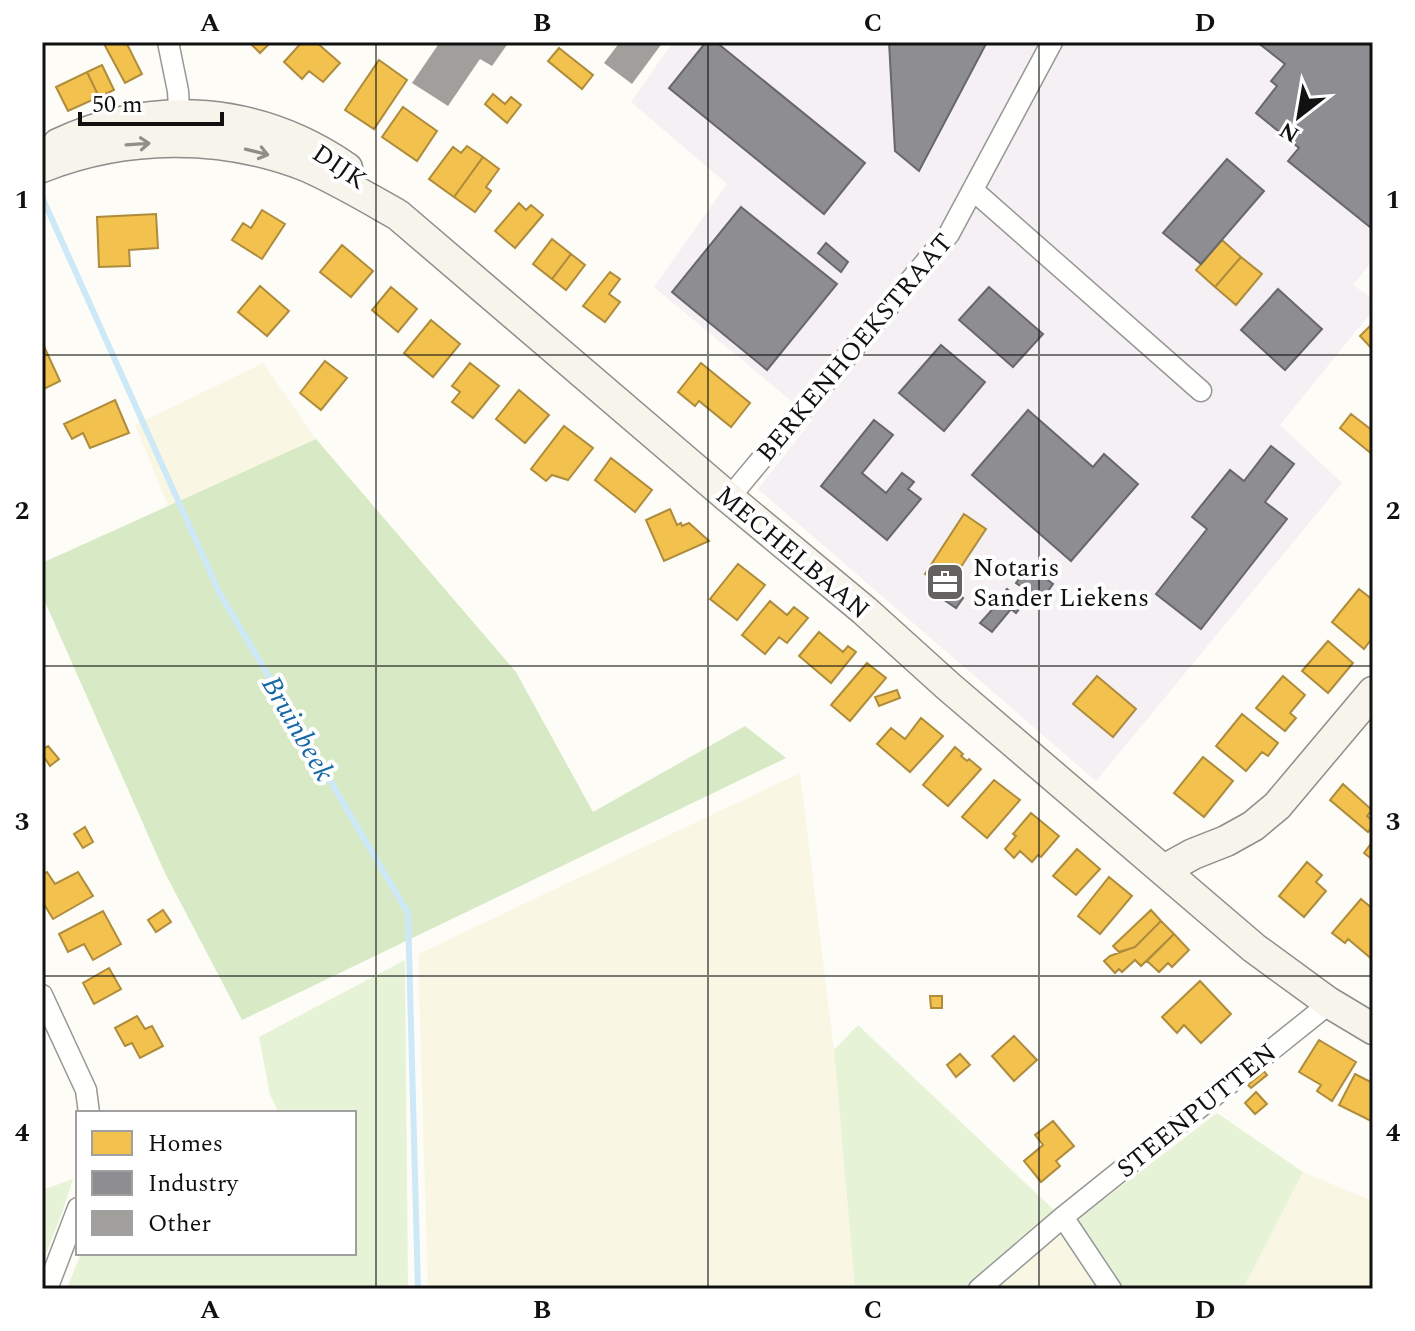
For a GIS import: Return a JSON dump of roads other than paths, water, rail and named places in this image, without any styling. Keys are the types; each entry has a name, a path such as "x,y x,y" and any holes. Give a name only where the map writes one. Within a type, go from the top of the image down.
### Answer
{"street":[{"path":"168,42 180,128"},
{"name":"BERKENHOEKSTRAAT","path":"729,498 949,234 1052,42"},
{"path":"42,152 105,127 132,121 180,128"},
{"path":"42,167 180,128"},
{"name":"MECHELBAAN","path":"180,128 329,176 398,215 865,611 1254,948 1328,1002 1373,1029"},
{"path":"974,191 1201,391"},
{"path":"1164,870 1253,826 1277,806 1373,692"},
{"path":"42,995 86,1090 89,1111"},
{"name":"STEENPUTTEN","path":"979,1289 1328,1002"},
{"path":"47,1289 76,1213"},
{"path":"1063,1217 1111,1289"}],"waterway":[{"name":"Bruinbeek","path":"42,197 219,592 408,913 418,1289"}],"place":[{"name":"Notaris Sander Liekens","path":"945,582"}]}
